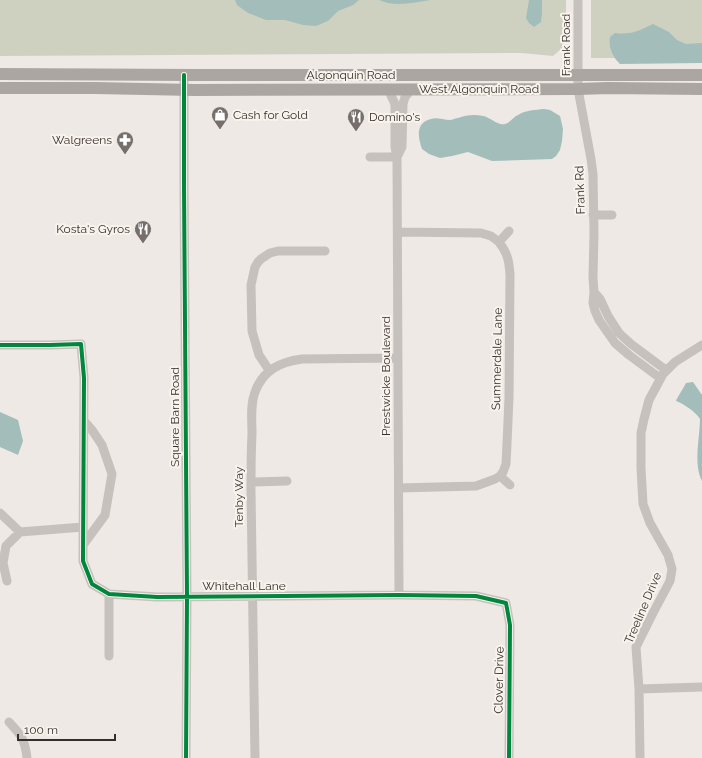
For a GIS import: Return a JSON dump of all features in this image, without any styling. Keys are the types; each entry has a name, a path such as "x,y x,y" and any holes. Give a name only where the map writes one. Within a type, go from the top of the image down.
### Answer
{"main road":[{"name":"Algonquin Road","path":"0,74 702,75"},
{"path":"0,88 29,87 184,90"},
{"name":"West Algonquin Road","path":"184,90 702,89"}],"street":[{"name":"Frank Road","path":"578,0 578,89"},
{"name":"Square Barn Road","path":"184,75 187,596 186,758"},
{"name":"Prestwicke Boulevard","path":"388,89 395,104 395,147 397,157 399,595"},
{"name":"Prestwicke Boulevard","path":"397,157 402,147 403,104 405,97 410,91 416,89"},
{"name":"Frank Rd","path":"578,89 592,165 594,215 593,303 595,311 604,328 620,348 660,378"},
{"path":"370,157 397,157"},
{"path":"594,215 612,215"},
{"path":"398,232 481,232 491,236 499,242 510,231"},
{"name":"Summerdale Lane","path":"499,242 509,260 510,275 507,444 506,464 500,476"},
{"path":"269,370 259,355 252,331 251,285 255,267 261,259 270,253 325,251"},
{"name":"Frank Rd","path":"594,292 600,299 611,322 623,337 666,370"},
{"name":"Whitehall Lane","path":"0,345 81,344 84,378 83,561 92,584 110,594 157,597 399,595 476,596 506,603"},
{"name":"Treeline Drive","path":"640,758 639,689 636,647 670,581 672,569 668,555 650,523 643,504 641,433 649,400 660,378 675,362 702,345"},
{"name":"Tenby Way","path":"255,758 251,482 252,412 255,391 258,384 269,370 289,361 302,359 397,358"},
{"path":"83,545 105,516 112,474 102,445 84,421"},
{"path":"399,488 476,486 495,480 500,476 510,485"},
{"path":"251,482 286,481"},
{"path":"0,513 20,532"},
{"path":"7,581 3,563 6,546 20,532 83,527"},
{"path":"109,656 110,594"},
{"name":"Clover Drive","path":"506,603 510,625 509,758"},
{"path":"639,689 702,687"},
{"path":"9,722 21,735 26,748 27,758"}],"green space":[{"path":"0,0 566,0 566,28 563,47 553,56 522,53 0,56"},
{"path":"591,0 702,0 702,58 591,58"}],"water":[{"path":"235,0 359,0 353,5 338,11 328,21 316,26 303,25 285,20 266,20 248,13 237,5"},
{"path":"379,0 430,0 397,4"},
{"path":"529,0 542,0 541,22 534,27 526,18"},
{"path":"653,24 669,32 677,40 686,44 702,43 702,63 620,64 615,59 612,52 610,37 615,33 631,33"},
{"path":"544,109 550,110 560,116 563,129 560,150 552,159 492,161 468,152 440,158 429,154 422,149 419,135 420,127 426,121 431,119 436,118 450,120 477,115 502,124 507,123 524,112"},
{"path":"693,382 702,395 702,481 699,474 697,459 700,419 690,408 676,401 686,383"},
{"path":"0,412 18,420 23,441 18,455 0,447"}],"cycle path":[{"path":"184,75 187,596 186,758"},
{"path":"0,345 81,344 84,378 83,561 92,584 109,594 157,597 399,595 476,596 506,603 510,625 509,758"}],"place":[{"name":"Cash for Gold","path":"220,130"},
{"name":"Domino's","path":"356,132"},
{"name":"Walgreens","path":"125,155"},
{"name":"Kosta's Gyros","path":"143,244"}]}
